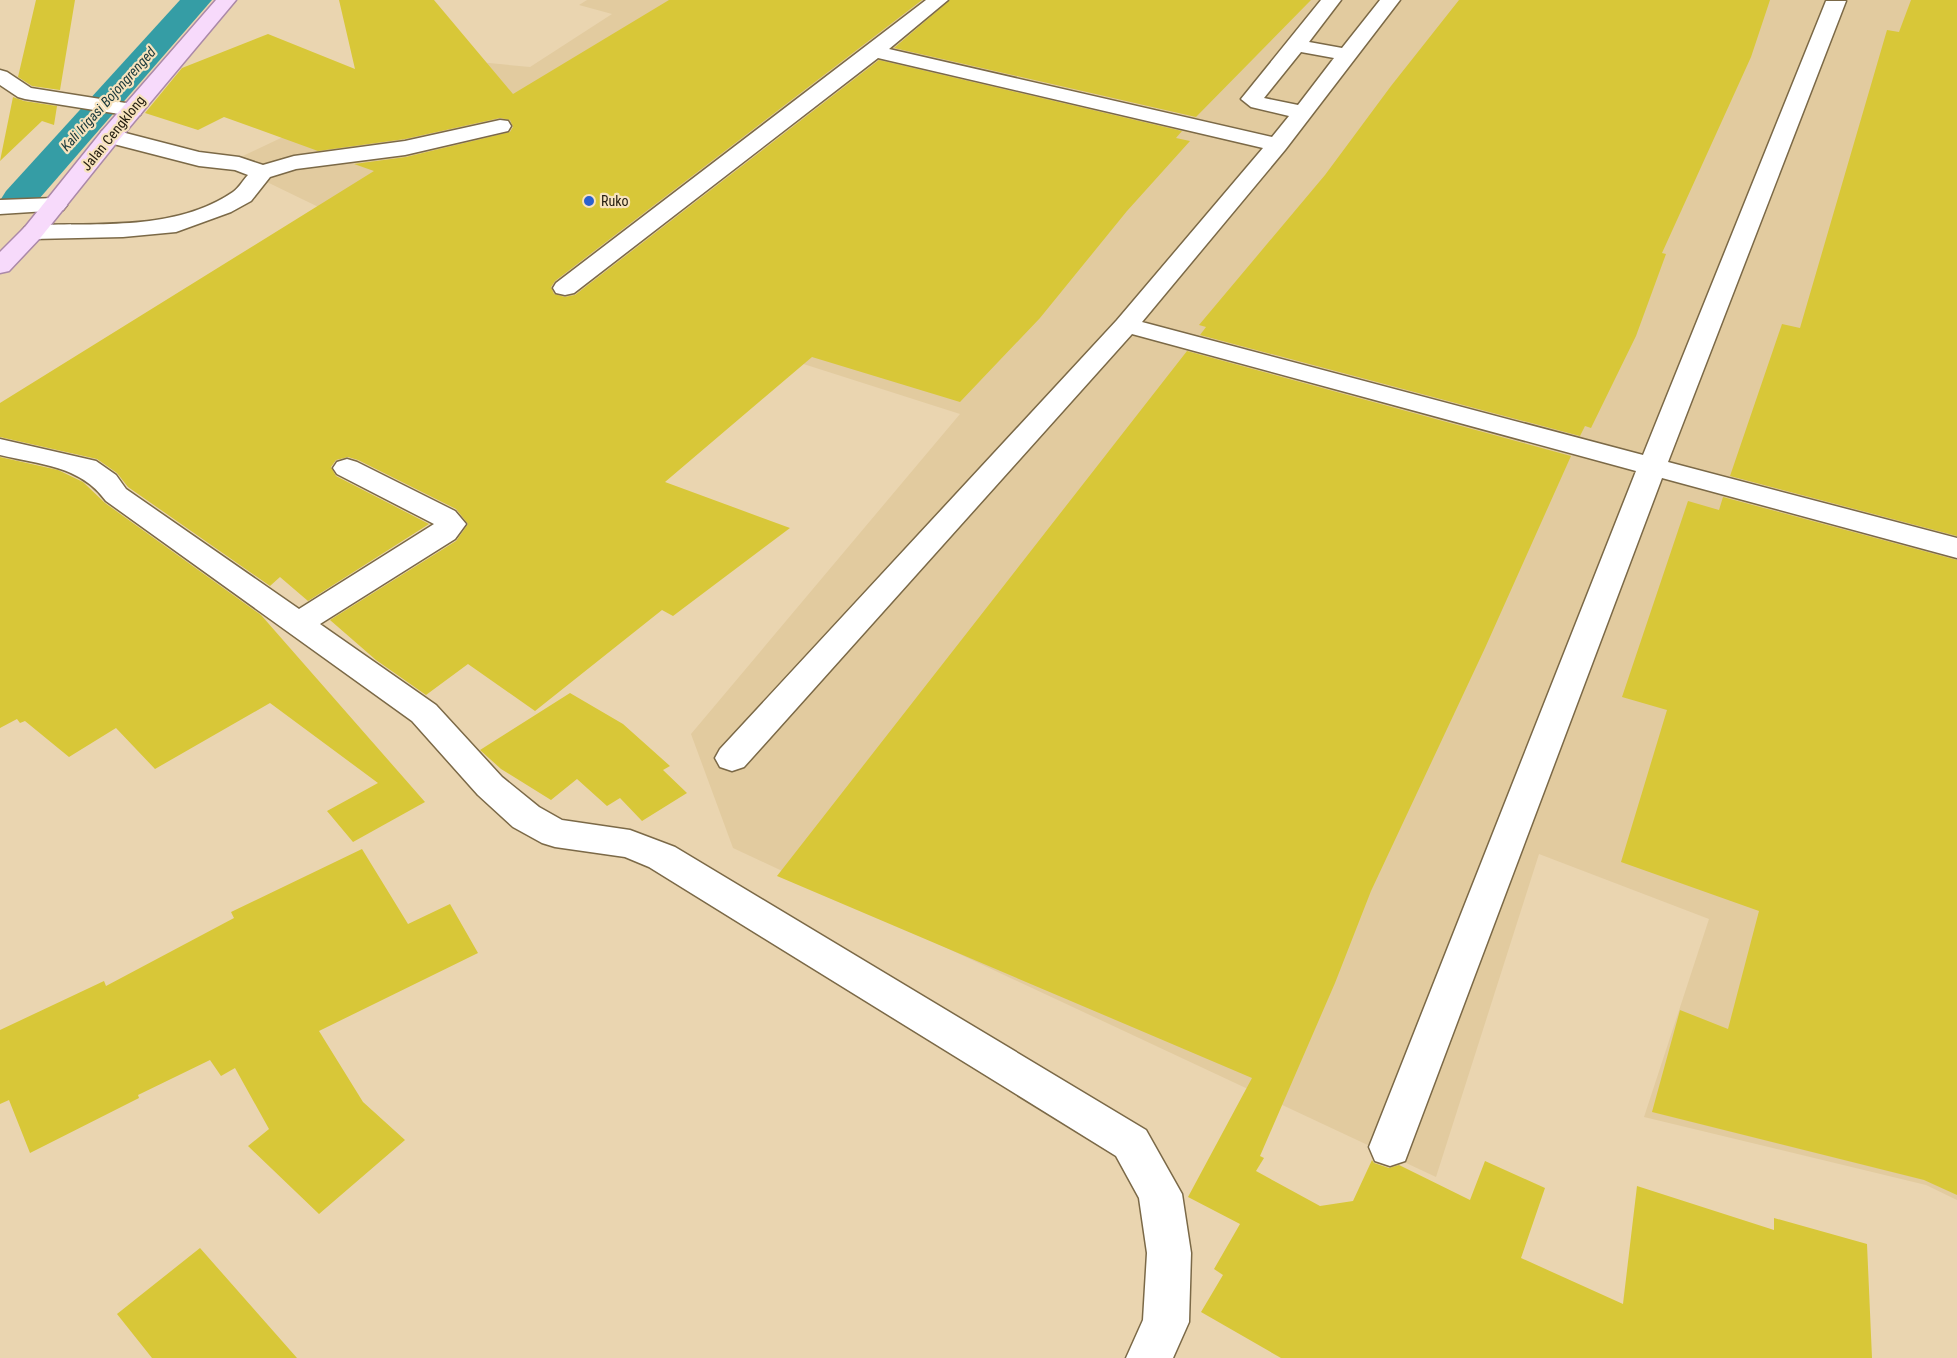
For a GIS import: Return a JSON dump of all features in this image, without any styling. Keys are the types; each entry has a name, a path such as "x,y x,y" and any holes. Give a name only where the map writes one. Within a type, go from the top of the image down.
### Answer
{"main road":[{"name":"Jalan Cengklong","path":"0,266 33,232 110,136 113,108 226,0"}],"street":[{"path":"565,288 938,0"},
{"path":"1303,112 1258,103 1252,99 1331,0"},
{"path":"732,758 1126,325 1277,145 1390,0"},
{"path":"1390,1147 1652,467 1836,1"},
{"path":"1296,45 1347,55"},
{"path":"874,51 1277,145"},
{"path":"0,76 25,93 113,108"},
{"path":"110,136 199,159 239,164 262,172 294,163 405,148 500,126"},
{"path":"33,232 123,230 176,225 223,207 243,196 262,172"},
{"path":"0,207 55,205"},
{"path":"1126,325 1957,548"},
{"path":"0,447 86,467 106,481 116,495 424,713 490,786 526,818 555,833 630,844 662,857 1131,1143 1160,1194 1169,1253 1166,1322 1149,1358"},
{"path":"299,623 444,532 451,524 445,518 347,468"}],"shaded area":[{"path":"587,0 1957,0 1957,1200 1926,1185 1644,1117 1709,919 1539,854 1436,1177 733,848 691,734 960,414 600,299 527,295 403,248 228,163 447,59 530,67 612,14 579,5"}],"building":[{"path":"36,0 75,0 60,90 32,86 18,77"},
{"path":"339,0 434,0 513,94 669,0 922,0 555,281 551,287 554,294 565,297 575,295 879,60 1182,131 1176,138 1190,141 1127,211 1040,318 960,402 812,357 665,482 790,528 673,616 662,610 535,711 468,664 426,695 376,660 330,620 456,541 468,524 456,509 358,460 348,457 336,460 331,467 336,476 429,524 308,601 280,577 270,586 128,487 117,473 97,459 0,437 0,403 374,171 354,164 406,157 510,132 513,127 510,120 500,118 405,139 318,151 224,117 198,130 145,113 182,68 268,34 355,69"},
{"path":"950,0 1311,0 1196,117 894,48"},
{"path":"1459,0 1770,0 1751,57 1662,253 1666,254 1636,336 1591,428 1585,426 1580,436 1200,335 1206,327 1199,325 1325,175"},
{"path":"1911,0 1957,0 1957,536 1730,476 1782,324 1800,328 1887,30 1899,32"},
{"path":"13,97 57,106 54,125 42,121 0,161"},
{"path":"1187,351 1571,456 1485,648 1371,891 1335,983 1260,1156 1264,1158 1256,1171 1320,1206 1353,1201 1372,1160 1374,1163 1389,1168 1399,1165 1470,1200 1485,1161 1545,1188 1521,1258 1623,1304 1637,1186 1774,1230 1774,1218 1867,1244 1872,1358 1281,1358 1201,1312 1223,1275 1214,1269 1240,1224 1188,1197 1252,1078 777,876"},
{"path":"0,457 58,470 83,482 105,503 261,615 425,802 353,842 327,811 378,783 270,703 155,769 116,728 69,757 25,721 20,723 17,719 0,728"},
{"path":"1723,497 1957,560 1957,1195 1924,1180 1652,1112 1680,1010 1728,1029 1759,911 1621,862 1667,710 1622,697 1688,501 1719,510"},
{"path":"570,693 623,724 670,766 663,770 687,793 642,821 620,798 607,806 577,779 551,800 501,769 480,750"},
{"path":"362,849 408,924 450,904 478,953 319,1031 363,1102 405,1140 319,1214 248,1146 269,1129 235,1068 221,1076 210,1060 138,1095 139,1098 30,1153 9,1100 0,1104 0,1030 104,981 106,986 234,918 231,912"},
{"path":"200,1248 297,1358 152,1358 117,1314"}],"waterway":[{"name":"Kali Irigasi Bojongrenged","path":"19,199 197,0"}],"place":[{"name":"Ruko","path":"589,201"}]}
